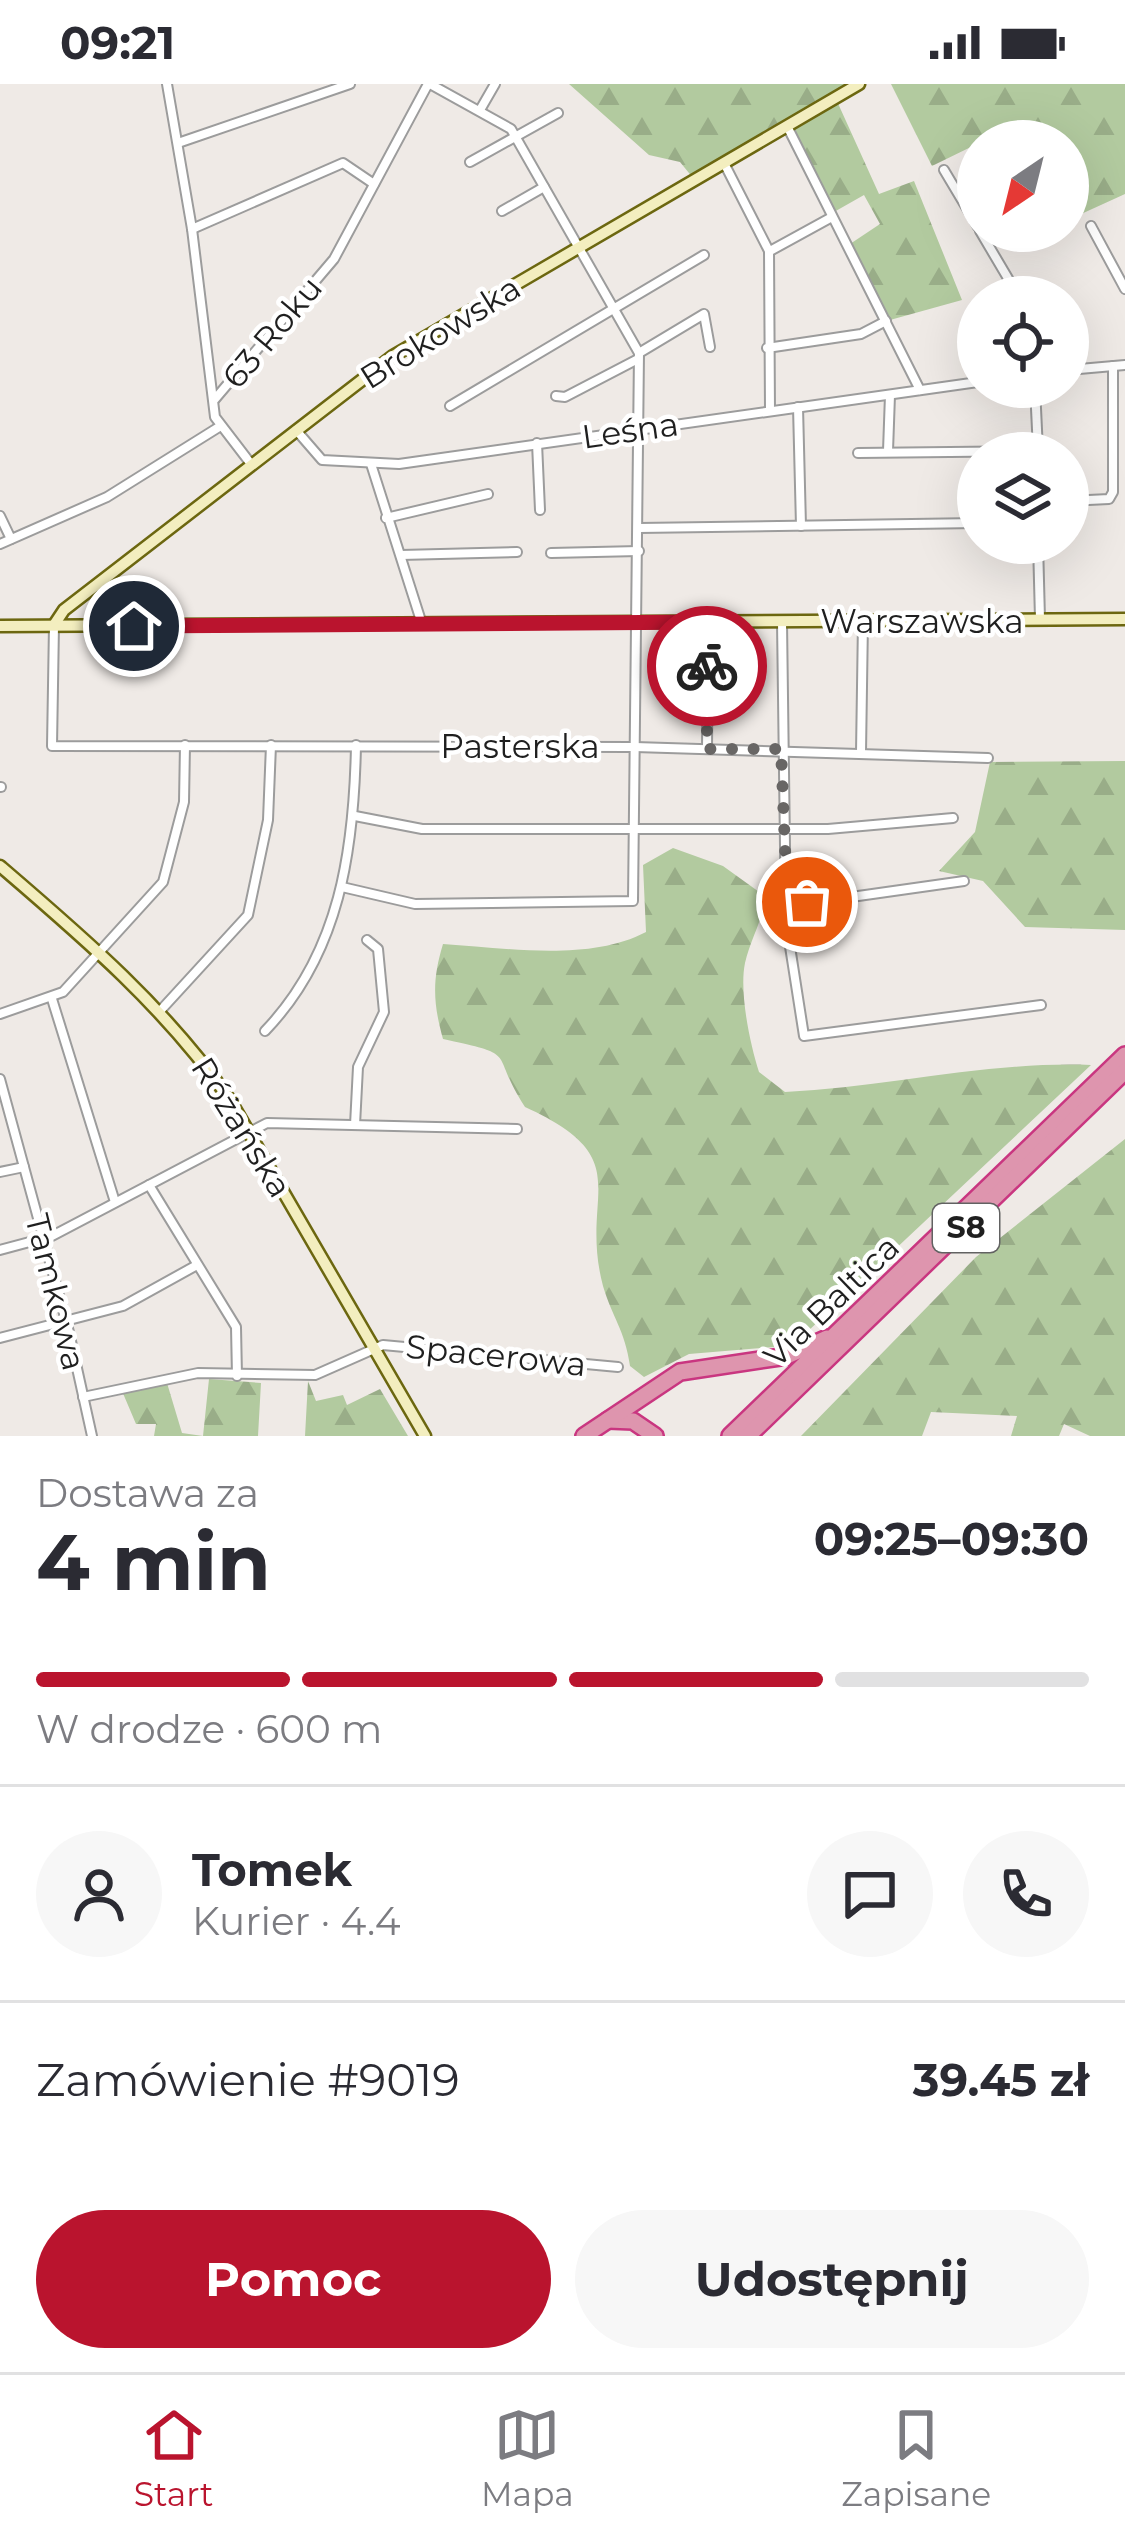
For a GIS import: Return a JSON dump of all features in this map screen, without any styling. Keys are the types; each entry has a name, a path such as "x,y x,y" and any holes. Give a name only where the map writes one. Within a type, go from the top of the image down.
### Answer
{"highway":[{"name":"Via Baltica","path":"730,1436 860,1316 1125,1055"},
{"name":"Via Baltica","path":"748,1436 1125,1071"},
{"path":"584,1436 680,1372 798,1353 860,1316"},
{"path":"608,1420 633,1421 655,1436"}],"street":[{"path":"167,84 214,400"},
{"path":"178,143 350,84"},
{"path":"342,887 415,904 633,902 639,356 515,136 480,110 429,84"},
{"name":"63 Roku","path":"0,544 107,497 219,428 214,400 334,259 429,84"},
{"path":"480,110 495,84"},
{"name":"Brokowska","path":"54,625 64,610 393,356 859,84"},
{"path":"470,162 558,113"},
{"path":"787,126 920,390"},
{"path":"192,229 343,163 374,184"},
{"path":"724,163 770,251 770,410"},
{"path":"944,170 957,192"},
{"path":"502,211 544,187"},
{"path":"770,251 832,217"},
{"path":"1091,226 1125,289"},
{"path":"450,406 704,255"},
{"path":"556,395 565,397 704,314 710,346"},
{"path":"767,348 861,334 886,321"},
{"path":"1089,368 1125,365"},
{"path":"1089,500 1109,499 1113,493 1113,366"},
{"name":"Leśna","path":"296,430 314,456 371,464 957,385"},
{"path":"888,451 890,394"},
{"path":"798,407 801,526"},
{"path":"219,428 251,464"},
{"path":"537,443 539,511"},
{"path":"858,453 957,451"},
{"path":"371,464 422,624"},
{"path":"386,518 488,494"},
{"path":"0,515 10,538"},
{"path":"639,528 957,524"},
{"path":"551,553 639,551"},
{"path":"401,555 517,552"},
{"path":"1039,564 1040,620"},
{"name":"Warszawska","path":"0,626 1125,619"},
{"path":"861,752 863,621"},
{"path":"707,749 708,622"},
{"path":"782,622 787,897 804,1036 1042,1005"},
{"name":"Pasterska","path":"54,625 52,746 635,747 988,758"},
{"path":"160,1011 248,915 271,802 271,745"},
{"path":"266,1031 303,989 331,929 355,816 356,745"},
{"path":"0,1014 52,999 170,867 184,802 184,746"},
{"path":"355,816 422,829 788,830 952,818"},
{"name":"Różańska","path":"0,866 160,1011 214,1077 424,1436"},
{"path":"787,897 816,902 964,881"},
{"path":"355,1125 358,1067 384,1012 377,949 367,940"},
{"path":"52,999 115,1202"},
{"name":"Tamkowa","path":"1,1085 67,1323 92,1436"},
{"path":"0,1250 44,1240 267,1123 517,1129"},
{"path":"0,1172 24,1167"},
{"path":"149,1185 236,1327 237,1376"},
{"path":"0,1338 123,1306 197,1265"},
{"path":"83,1397 198,1373 315,1375 338,1369 374,1348"},
{"name":"Spacerowa","path":"374,1348 618,1367"}],"green space":[{"path":"569,84 862,84 836,99 879,194 914,181 957,288 957,301 890,320 850,244 880,224 864,195 834,212 791,126 693,178 680,162 649,155"},
{"path":"891,84 1125,84 1125,194 1089,210 1089,120 957,120 957,154 932,166"},
{"path":"1125,761 1125,930 1025,927 983,881 939,871 975,832 990,762"},
{"path":"673,848 723,866 766,897 745,963 744,1003 759,1072 785,1092 976,1070 1091,1065 806,1333 774,1347 689,1354 644,1377 630,1366 603,1286 594,1162 583,1144 561,1126 525,1107 494,1053 443,1039 436,980 443,944 574,950 646,932 643,865"},
{"path":"1125,1139 1125,1436 1090,1436 1064,1424 1059,1436 1011,1436 1017,1416 931,1412 922,1436 801,1436 976,1257"},
{"path":"209,1379 261,1383 258,1436 203,1436"},
{"path":"308,1381 316,1401 343,1395 347,1405 380,1389 408,1436 305,1436"},
{"path":"167,1383 182,1433 203,1436 154,1436 156,1424 136,1424 122,1391"}],"way so far":[{"path":"707,666 707,749 781,749 788,830 787,897 807,902"}],"route":[{"path":"134,626 708,622 707,666"}]}
